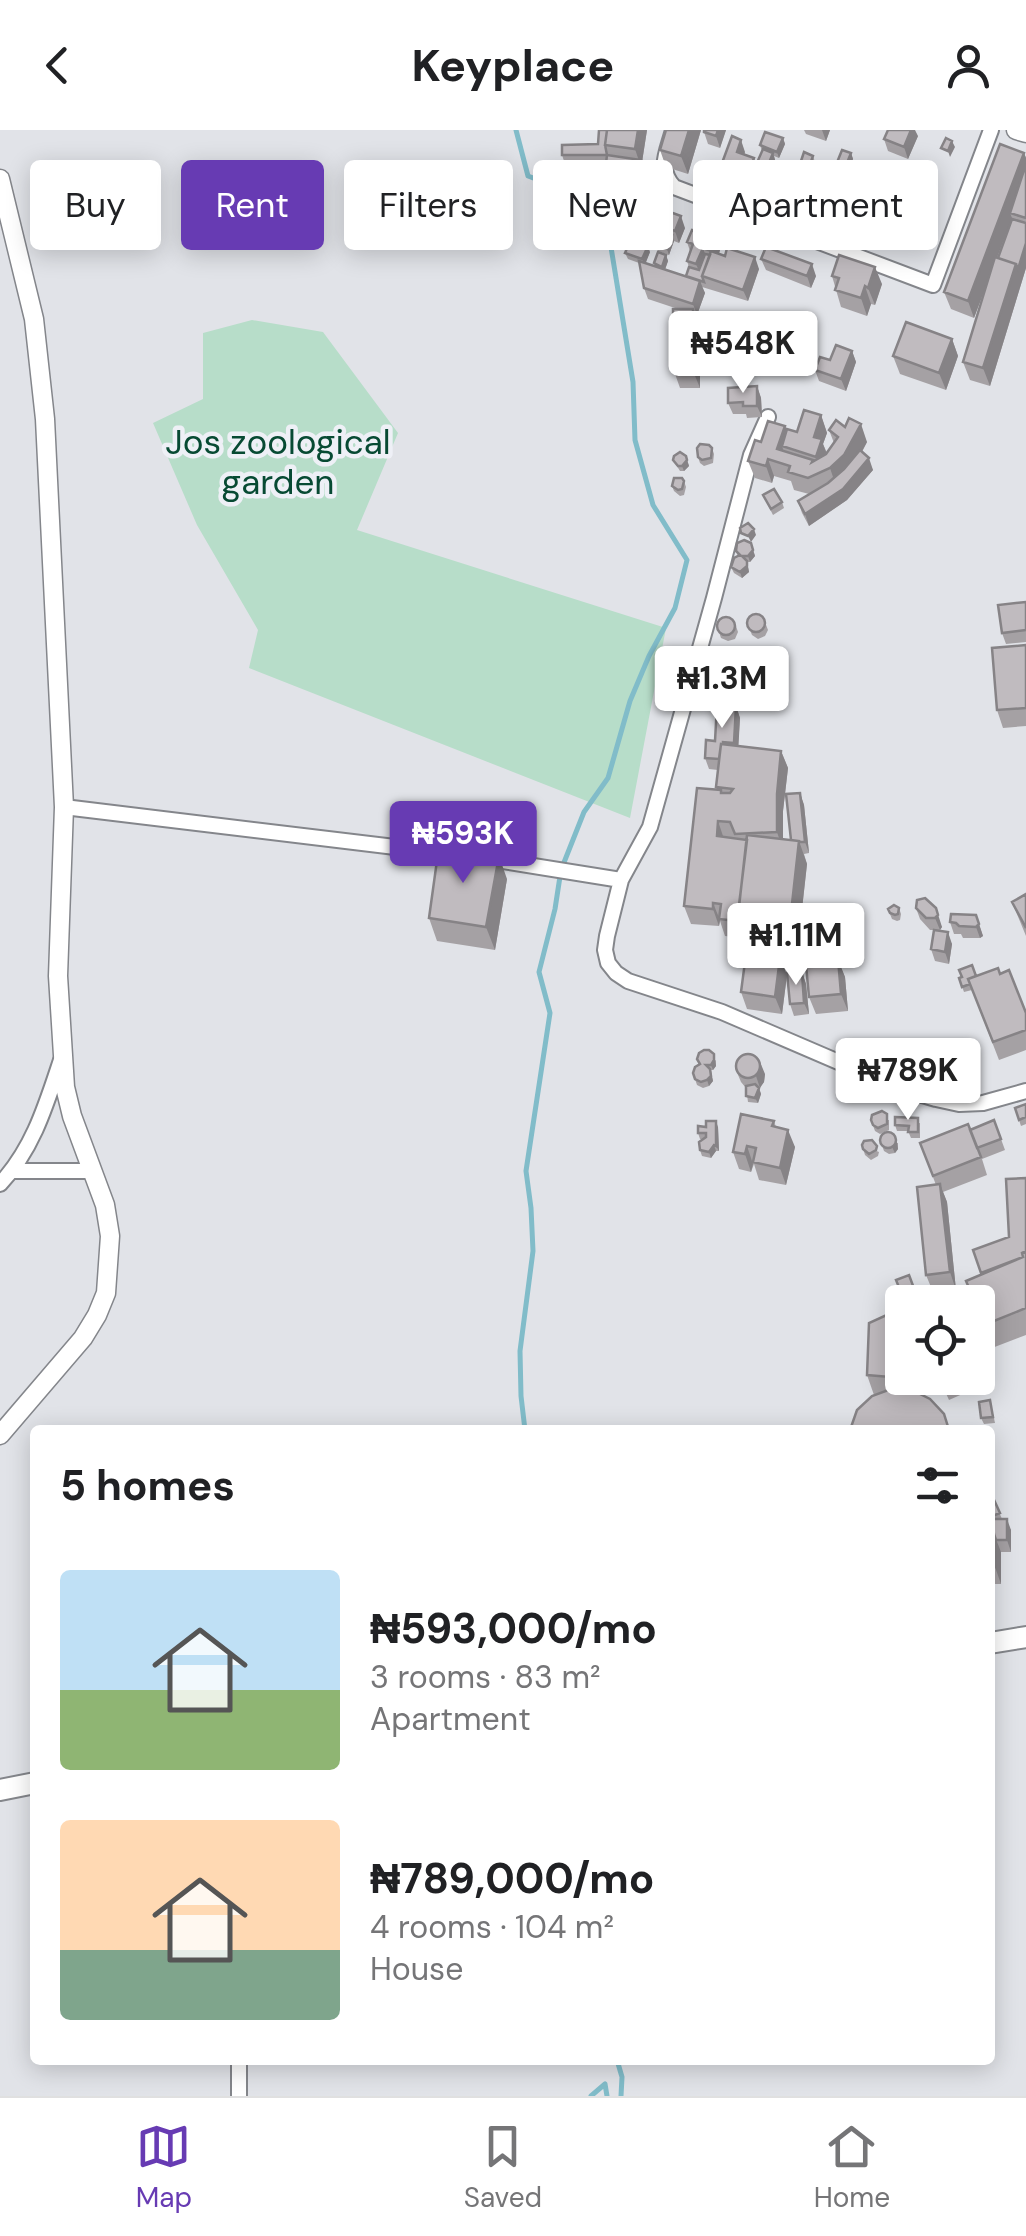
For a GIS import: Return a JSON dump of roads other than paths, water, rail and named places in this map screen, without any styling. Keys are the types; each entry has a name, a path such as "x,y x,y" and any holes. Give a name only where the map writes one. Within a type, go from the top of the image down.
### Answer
{"main road":[{"path":"995,1642 1026,1637"},
{"path":"0,1790 30,1784"}],"street":[{"path":"672,130 663,170 674,187 934,286 991,130"},
{"path":"1016,130 1026,134"},
{"path":"0,179 26,278 40,365 64,807 58,976 65,1087 110,1236 106,1293 98,1315 0,1435"},
{"path":"768,418 751,455 650,827 622,880 605,950 608,962 628,981 722,1012 899,1088 960,1104 983,1104 1026,1091"},
{"path":"64,807 424,850 622,880"},
{"path":"0,1184 36,1132 63,1055"},
{"path":"12,1171 92,1172"},
{"path":"239,2065 239,2096"}],"waterway":[{"path":"516,130 528,176 549,184 564,202 578,192 585,196 604,221 633,382 635,440 653,505 687,560 675,608 630,701 608,778 584,812 561,870 539,972 550,1013 526,1171 533,1251 520,1351 524,1425"},
{"path":"618,2065 621,2096"},
{"path":"591,2096 605,2084 607,2096"}],"park label":[{"name":"Jos zoological garden","path":"278,462"}]}
